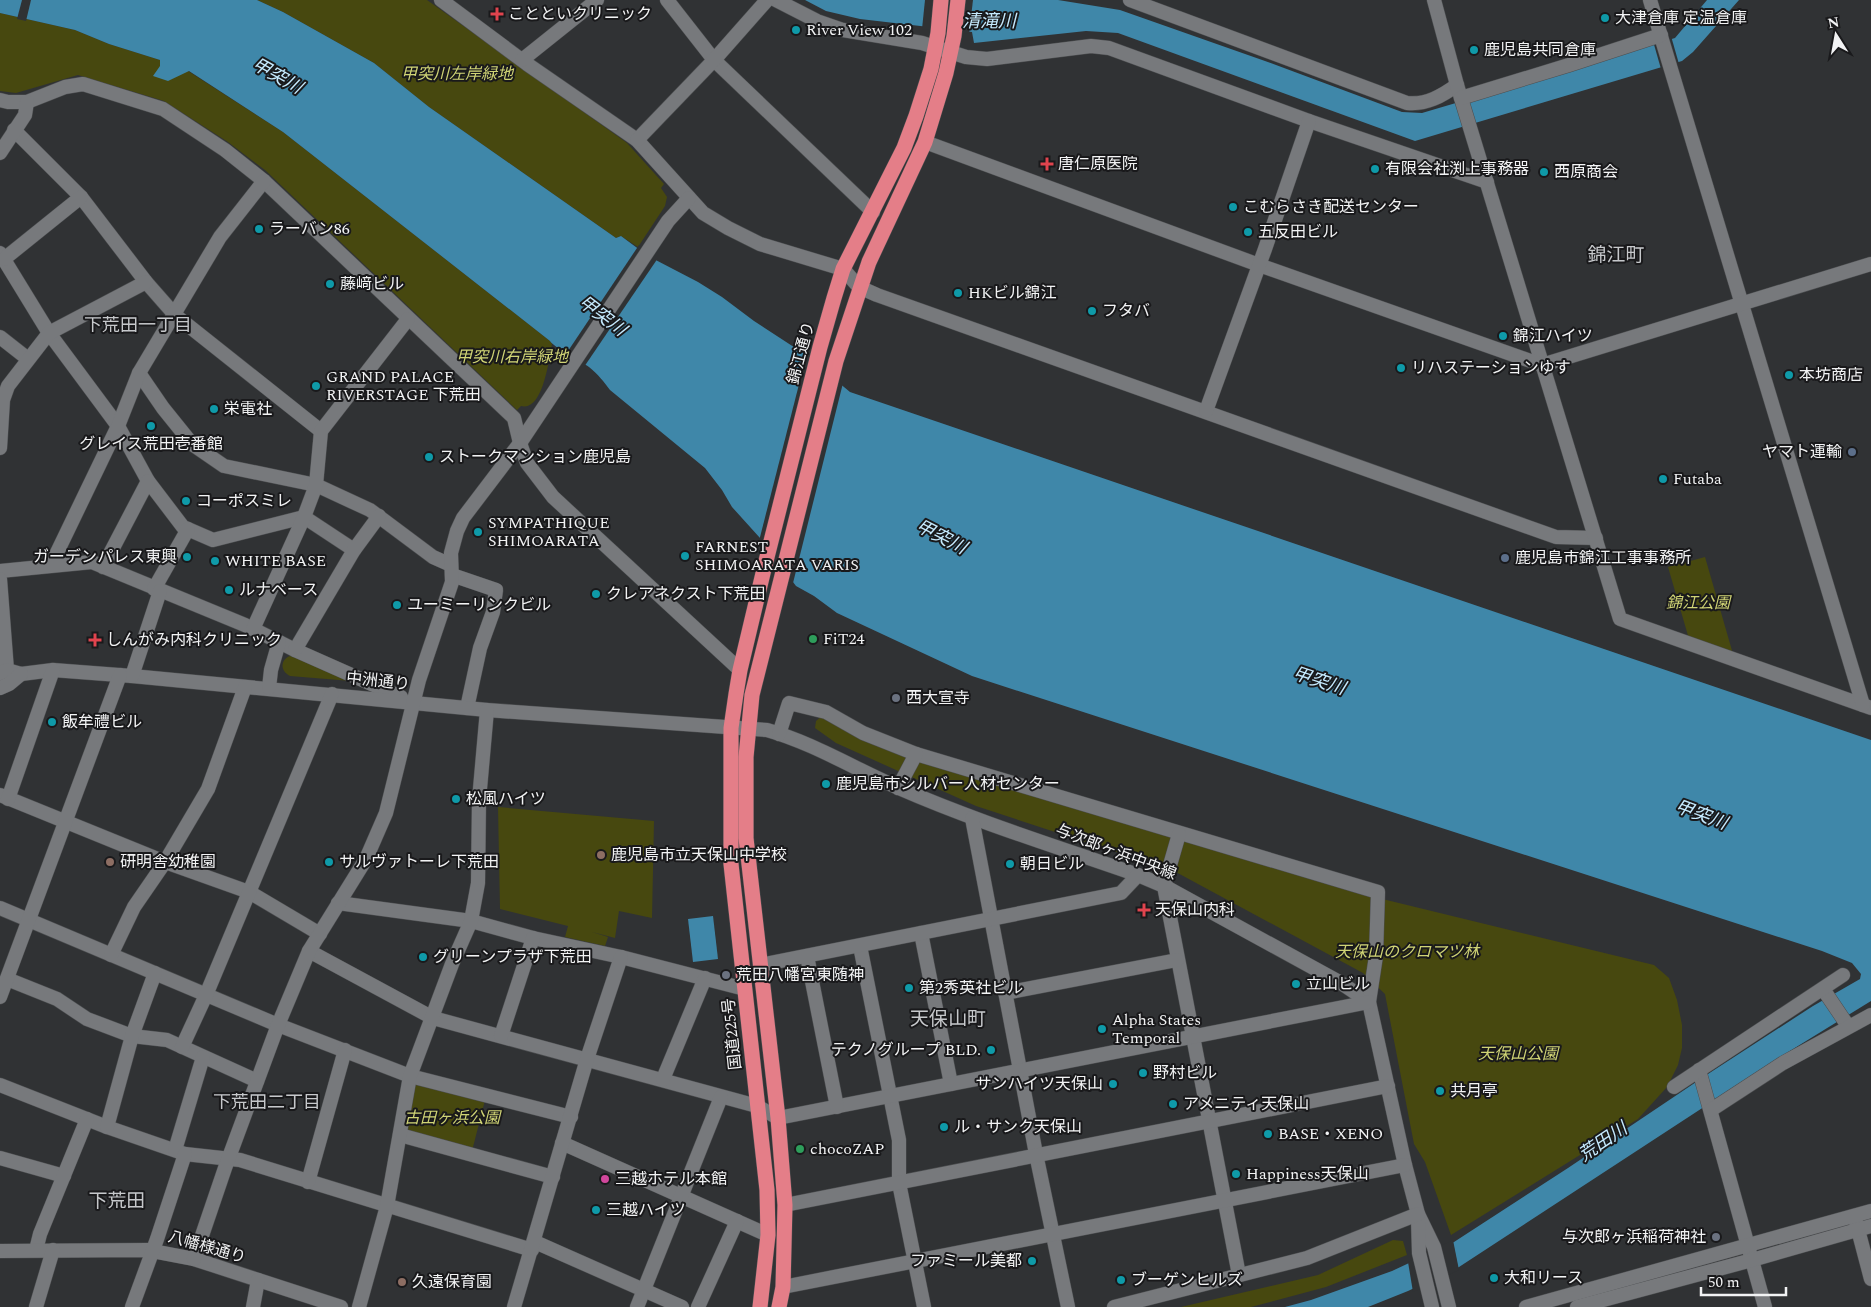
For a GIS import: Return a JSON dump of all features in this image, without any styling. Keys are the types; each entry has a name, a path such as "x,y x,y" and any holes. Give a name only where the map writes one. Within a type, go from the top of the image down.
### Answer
{"highway":[{"name":"錦江通り","path":"731,728 740,670 820,347 843,268 904,148 916,116 931,69 941,0"},
{"path":"779,1307 782,1287 785,1205 778,1118 746,838 747,728 752,695 836,360 869,262 925,142 937,106 954,36 958,0"},
{"name":"国道225号","path":"731,728 731,864 767,1190 768,1235 760,1307"}],"street":[{"path":"441,0 522,60 637,140 703,213 760,244 843,268 860,287 877,295 1556,537 1596,538"},
{"path":"522,60 597,0"},
{"path":"667,0 714,60 873,212"},
{"path":"637,140 714,60 767,0"},
{"path":"776,0 817,21 843,30 922,43 936,40 950,52 966,57 987,59 1091,46 1109,48 1309,121 1487,182"},
{"path":"1130,0 1407,103 1417,104 1459,91 1569,65 1661,35"},
{"path":"1434,0 1459,91 1620,619 1867,706"},
{"path":"1650,0 1867,706"},
{"path":"0,100 27,102 65,87 83,84 163,109 225,150 264,181 514,418 526,463 553,497 740,670"},
{"path":"0,153 25,114 27,102"},
{"path":"1206,411 1309,121"},
{"path":"14,130 81,197 146,282 175,315 321,431"},
{"path":"925,142 1259,265 1542,365 1871,264"},
{"path":"51,565 118,426 139,373 220,237 264,181"},
{"path":"81,197 2,256 49,333 118,426 148,482 183,526 212,540 304,516 354,550"},
{"path":"194,1259 257,1081 309,951 366,859 386,813 421,673 452,582 452,553 456,531 463,518 520,443 668,220 689,198"},
{"path":"0,448 2,400 8,386 49,333 146,282"},
{"path":"253,629 316,485 321,431 408,318"},
{"path":"0,337 28,359"},
{"path":"139,373 163,408 192,444 224,466 316,485 379,516 452,570 496,590 493,612 480,648 467,708"},
{"path":"102,567 148,482"},
{"path":"295,650 354,550 379,516"},
{"path":"0,997 66,822 79,782 126,675 157,590 188,528"},
{"path":"0,570 92,562 253,629 295,650 414,702"},
{"path":"0,579 4,672"},
{"path":"269,688 271,670 279,642"},
{"path":"53,670 4,797 164,862 249,892 320,934"},
{"name":"中洲通り","path":"4,672 21,674 53,670 126,675 487,710 747,728"},
{"name":"中洲通り","path":"0,688 9,684 21,674"},
{"path":"111,955 134,907 164,862 208,789 245,687"},
{"path":"182,1047 206,995 332,694"},
{"path":"779,734 789,703 826,712 862,734 916,754 1378,892 1376,956 1369,1002 1405,1165 1418,1214 1434,1246 1449,1307"},
{"path":"359,1307 387,1206 410,1076 452,964 471,921 478,883 479,800 487,710"},
{"name":"与次郎ヶ浜中央線","path":"747,728 779,734 808,745 898,788 972,818 1138,875 1164,886 1341,983 1369,1002"},
{"path":"898,788 916,754"},
{"path":"972,818 1036,1154 1068,1307"},
{"path":"1179,834 1164,886 1239,1275"},
{"path":"760,965 1122,893 1138,875"},
{"path":"338,903 471,921 533,938 621,957 745,989"},
{"path":"0,908 278,1025 410,1076 571,1117"},
{"path":"921,933 951,1084"},
{"path":"501,1036 533,938"},
{"path":"860,946 899,1140 899,1183 924,1307"},
{"path":"309,951 433,1018 757,1106 778,1118 1369,1002"},
{"path":"807,956 837,1107"},
{"path":"514,1307 534,1246 587,1060 621,957"},
{"path":"1006,993 1177,960"},
{"path":"107,1127 132,1036 155,973"},
{"path":"1674,1087 1700,1073 1824,991 1843,975"},
{"path":"663,1079 705,978"},
{"path":"7,979 57,999 87,1020 132,1036 167,1040 257,1081"},
{"path":"1824,991 1847,1024"},
{"path":"1710,1108 1847,1024 1871,1015"},
{"path":"308,1182 345,1050"},
{"path":"132,1307 153,1251 203,1057"},
{"path":"1700,1073 1765,1307"},
{"path":"0,1085 107,1127 180,1152 220,1159 240,1160 387,1206 534,1246 682,1307"},
{"path":"785,1205 1388,1086"},
{"path":"637,1307 721,1097"},
{"path":"36,1250 40,1234 87,1119"},
{"path":"400,1135 553,1177"},
{"path":"562,1143 768,1235"},
{"path":"0,1158 64,1176"},
{"path":"782,1287 1405,1165"},
{"path":"1526,1307 1871,1211"},
{"path":"1418,1214 1419,1253 1432,1307"},
{"path":"1114,1307 1307,1258 1418,1214"},
{"path":"1854,1216 1864,1228 1871,1279"},
{"path":"698,1307 736,1221"},
{"path":"1577,1307 1864,1228"},
{"path":"36,1307 53,1250"},
{"name":"八幡様通り","path":"0,1251 153,1251 194,1259 341,1307"},
{"path":"253,1307 258,1280"},
{"path":"1615,1282 1619,1296"}],"green space":[{"name":"甲突川左岸緑地","path":"257,0 427,0 627,143 664,184 661,188 667,197 665,206 638,247 621,236 616,238 429,107 374,63 283,12"},
{"name":"甲突川右岸緑地","path":"0,13 75,30 109,44 160,60 160,66 188,71 283,132 550,341 552,344 547,372 540,393 535,401 529,406 521,406 517,410 265,170 228,142 164,101 78,75 16,93 0,91"},
{"name":"錦江公園","path":"1705,557 1733,654 1689,639 1668,567"},
{"path":"294,656 351,681 290,676 284,671 282,666 284,660"},
{"name":"天保山公園","path":"823,715 859,738 1366,895 1654,965 1669,978 1677,1000 1682,1025 1682,1048 1678,1065 1667,1087 1638,1119 1451,1235 1425,1162 1414,1144 1385,994 1363,973 1161,864 1113,851 976,806 836,743 815,728 816,721"},
{"path":"498,807 654,821 652,918 619,911 615,938 592,932 608,937 605,946 565,937 568,926 500,909"},
{"name":"古田ヶ浜公園","path":"413,1083 485,1100 472,1151 408,1133 405,1126"},
{"path":"1393,1240 1403,1241 1407,1255 1326,1287 1251,1307 1181,1307 1318,1275"}],"water":[{"name":"甲突川","path":"0,0 257,0 283,12 374,63 429,107 616,238 621,236 648,256 722,297 754,321 803,353 850,392 1871,740 1871,1001 1785,1054 1459,1267 1368,1307 1285,1307 1311,1300 1392,1271 1454,1242 1711,1072 1813,1006 1860,979 1861,974 1852,963 1822,951 972,676 837,613 814,596 796,586 760,538 732,507 705,468 610,390 601,378 585,364 552,344 283,132 189,71 168,81 153,76 160,66 160,60 109,44 75,30 0,13"},
{"name":"清滝川","path":"805,0 1058,0 1120,10 1402,112 1422,113 1675,38 1707,0 1739,0 1693,52 1682,61 1415,141 1118,33 1086,31 974,43 972,32 860,19 826,11"},
{"path":"713,916 718,959 693,962 688,919"}],"pier":[{"path":"22,0 31,0 26,21 17,19"},
{"path":"925,0 973,0 969,34 922,29"},
{"path":"1671,36 1679,64 1661,69 1653,41"},
{"path":"639,245 658,258 584,367 566,354"},
{"path":"807,353 843,383 792,587 759,541"},
{"path":"1453,1240 1459,1270 1413,1292 1408,1262"}],"place":[{"name":"ことといクリニック","path":"497,14"},
{"name":"大津倉庫 定温倉庫","path":"1605,18"},
{"name":"River View 102","path":"796,30"},
{"name":"鹿児島共同倉庫","path":"1474,50"},
{"name":"唐仁原医院","path":"1047,164"},
{"name":"有限会社渕上事務器","path":"1375,169"},
{"name":"西原商会","path":"1544,172"},
{"name":"こむらさき配送センター","path":"1233,207"},
{"name":"ラーバン86","path":"259,229"},
{"name":"五反田ビル","path":"1248,232"},
{"name":"藤﨑ビル","path":"330,284"},
{"name":"HKビル錦江","path":"958,293"},
{"name":"フタバ","path":"1092,311"},
{"name":"錦江ハイツ","path":"1503,336"},
{"name":"リハステーションゆす","path":"1401,368"},
{"name":"本坊商店","path":"1789,375"},
{"name":"GRAND PALACE RIVERSTAGE 下荒田","path":"316,386"},
{"name":"栄電社","path":"214,409"},
{"name":"グレイス荒田壱番館","path":"151,426"},
{"name":"ヤマト運輸","path":"1852,452"},
{"name":"ストークマンション鹿児島","path":"429,457"},
{"name":"Futaba","path":"1663,479"},
{"name":"コーポスミレ","path":"186,501"},
{"name":"SYMPATHIQUE SHIMOARATA","path":"478,532"},
{"name":"FARNEST SHIMOARATA VARIS","path":"685,556"},
{"name":"ガーデンパレス東興","path":"187,557"},
{"name":"鹿児島市錦江工事事務所","path":"1505,558"},
{"name":"WHITE BASE","path":"215,561"},
{"name":"ルナベース","path":"229,590"},
{"name":"クレアネクスト下荒田","path":"596,594"},
{"name":"ユーミーリンクビル","path":"397,605"},
{"name":"FiT24","path":"813,639"},
{"name":"しんがみ内科クリニック","path":"95,640"},
{"name":"西大宣寺","path":"896,698"},
{"name":"飯牟禮ビル","path":"52,722"},
{"name":"鹿児島市シルバー人材センター","path":"826,784"},
{"name":"松風ハイツ","path":"456,799"},
{"name":"鹿児島市立天保山中学校","path":"601,855"},
{"name":"研明舎幼稚園","path":"110,862"},
{"name":"サルヴァトーレ下荒田","path":"329,862"},
{"name":"朝日ビル","path":"1010,864"},
{"name":"天保山内科","path":"1144,910"},
{"name":"グリーンプラザ下荒田","path":"423,957"},
{"name":"荒田八幡宮東随神","path":"726,975"},
{"name":"立山ビル","path":"1296,984"},
{"name":"第2秀英社ビル","path":"909,988"},
{"name":"Alpha States Temporal","path":"1102,1029"},
{"name":"テクノグループ BLD.","path":"991,1050"},
{"name":"野村ビル","path":"1143,1073"},
{"name":"サンハイツ天保山","path":"1113,1084"},
{"name":"共月亭","path":"1440,1091"},
{"name":"アメニティ天保山","path":"1173,1104"},
{"name":"ル・サンク天保山","path":"944,1127"},
{"name":"BASE・XENO","path":"1268,1134"},
{"name":"chocoZAP","path":"800,1149"},
{"name":"Happiness天保山","path":"1236,1174"},
{"name":"三越ホテル本館","path":"605,1179"},
{"name":"三越ハイツ","path":"596,1210"},
{"name":"与次郎ヶ浜稲荷神社","path":"1716,1237"},
{"name":"ファミール美都","path":"1032,1261"},
{"name":"大和リース","path":"1494,1278"},
{"name":"ブーゲンヒルズ","path":"1121,1280"},
{"name":"久遠保育園","path":"402,1282"}],"district":[{"name":"錦江町","path":"1616,255"},
{"name":"下荒田一丁目","path":"138,325"},
{"name":"天保山町","path":"948,1019"},
{"name":"下荒田二丁目","path":"267,1102"},
{"name":"下荒田","path":"117,1201"}],"park label":[{"name":"天保山のクロマツ林","path":"1407,952"}],"water label":[{"name":"荒田川","path":"1603,1142"}]}
